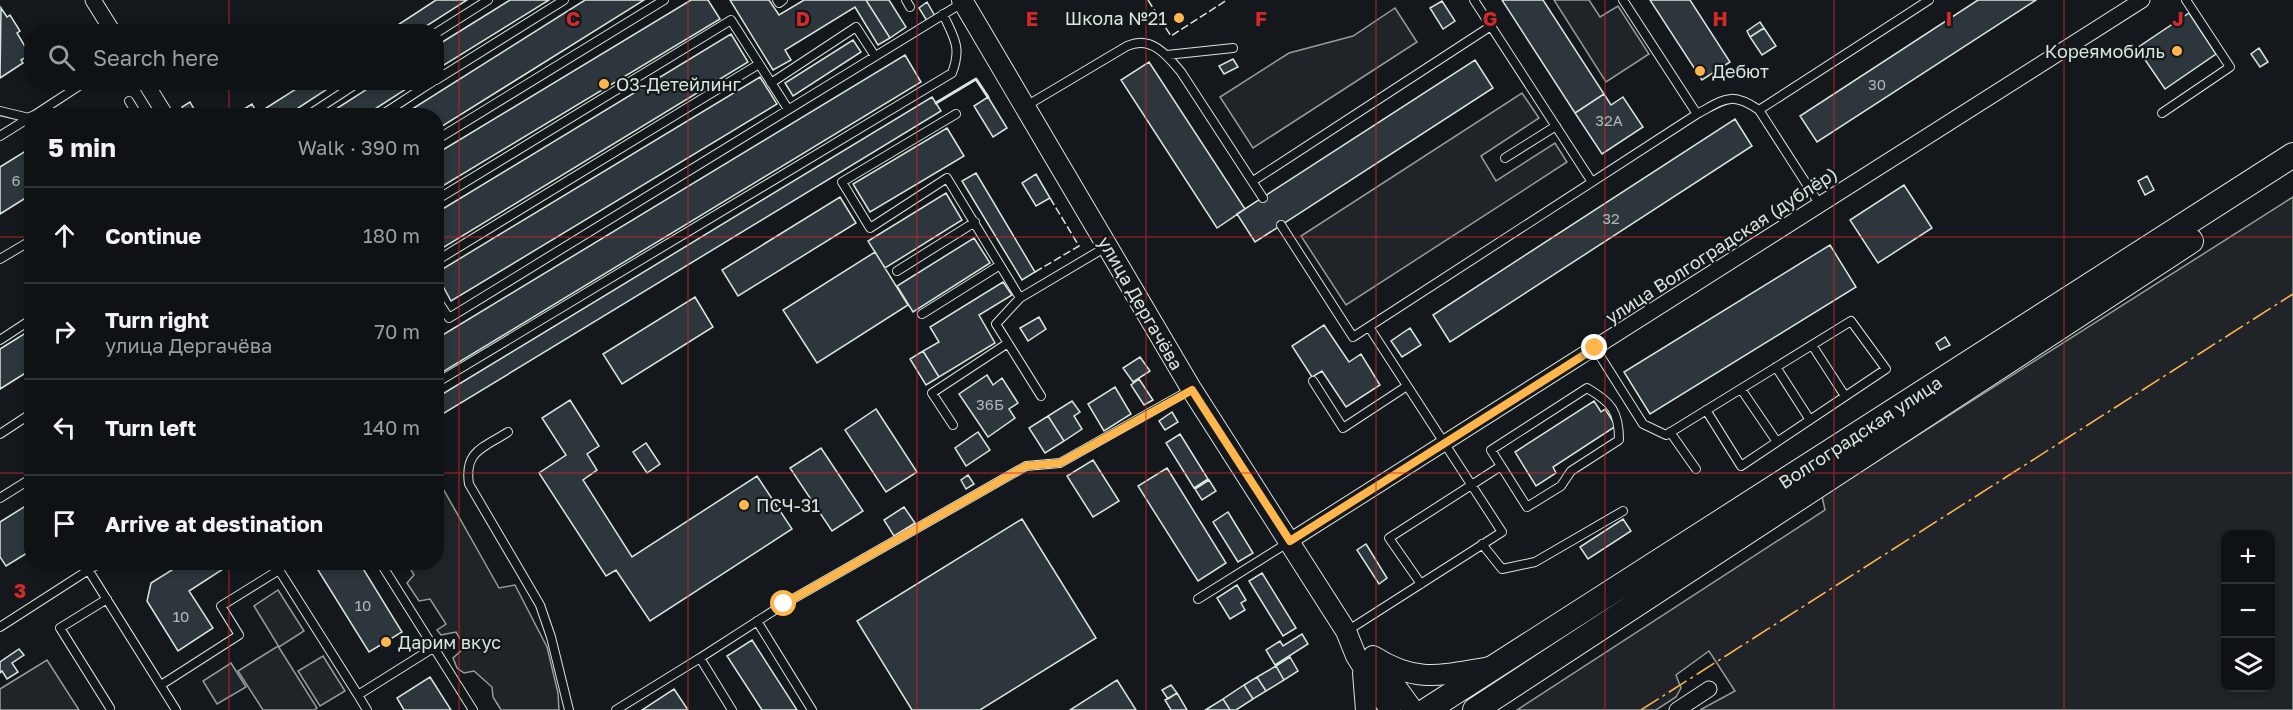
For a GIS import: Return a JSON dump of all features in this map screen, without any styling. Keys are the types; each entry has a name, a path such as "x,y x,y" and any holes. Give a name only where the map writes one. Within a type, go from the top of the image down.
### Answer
{"main road":[{"name":"Волгоградская улица","path":"1427,710 2293,155"},
{"name":"Волгоградская улица","path":"1475,710 2293,175"}],"street":[{"path":"93,0 108,24"},
{"name":"улица Волгоградская (дублёр)","path":"1290,541 2142,0"},
{"name":"улица Дергачёва","path":"962,1 1192,390 1346,631 1367,660 1413,710"},
{"path":"150,90 161,108"},
{"path":"1366,710 1367,660 1402,672 1421,675 1492,667"},
{"name":"улица Дергачёва","path":"1367,660 1390,710"},
{"path":"1498,710 1527,676"},
{"path":"1677,710 1709,689"}],"lane":[{"path":"444,28 488,0"},
{"path":"444,75 564,0"},
{"path":"444,135 664,0"},
{"path":"777,0 779,3 783,0"},
{"path":"1474,0 1592,182"},
{"path":"1623,0 1697,114"},
{"path":"1759,110 1929,0"},
{"path":"2162,113 2230,67 2186,0"},
{"path":"444,311 448,318 962,1"},
{"path":"444,378 952,73 958,57 956,43 943,14"},
{"path":"444,195 730,20 788,109"},
{"path":"1253,181 1491,26"},
{"path":"771,83 856,27 875,56"},
{"path":"1026,106 1136,42 1146,42 1167,56 1182,72 1263,198"},
{"path":"1167,56 1233,48"},
{"path":"444,256 759,64"},
{"path":"45,108 73,90"},
{"path":"319,108 347,90"},
{"path":"392,108 420,90"},
{"path":"1281,225 1353,337 1697,114 1724,99 1742,98 1759,110 1820,205"},
{"path":"129,101 133,108"},
{"path":"0,111 24,116"},
{"path":"956,114 843,182 870,228 947,178 1020,298"},
{"path":"0,136 24,121"},
{"path":"1505,158 1556,126"},
{"path":"897,271 975,222"},
{"path":"0,259 24,245"},
{"path":"1041,396 996,324 1020,298 1108,246"},
{"path":"922,314 1000,265"},
{"path":"1595,348 1643,424 1666,435 1670,432 1851,321 1886,369 1741,466 1706,410"},
{"path":"0,340 24,324"},
{"path":"1346,631 1502,532 1369,327"},
{"path":"953,425 932,393 1008,343"},
{"path":"1812,345 1845,396"},
{"path":"1776,367 1810,420"},
{"path":"1313,381 1343,428 1407,386"},
{"path":"1587,388 1606,399 1619,419 1619,440 1571,471 1560,486 1527,507 1500,466 1491,450 1587,388"},
{"path":"1741,389 1777,442"},
{"path":"616,710 757,621 1026,466 1060,463 1192,390"},
{"path":"0,434 24,419"},
{"path":"508,432 474,454 467,466 469,484 540,605 569,710"},
{"path":"1670,432 1696,469"},
{"path":"1421,584 1389,538 1500,466"},
{"path":"0,498 24,483"},
{"path":"1482,544 1502,569 1535,562 1623,510"},
{"path":"1198,598 1290,541"},
{"path":"0,627 89,570 177,710"},
{"path":"160,685 239,635 221,606 279,570 368,710"},
{"path":"385,570 472,710"},
{"path":"107,599 60,628 110,708"},
{"path":"757,621 812,710"},
{"path":"358,695 434,648"},
{"path":"700,658 732,710"}],"shaded area":[{"path":"1554,0 1589,0 1600,17 1618,6 1649,54 1606,82"},
{"path":"1395,8 1417,42 1253,148 1220,97 1289,53 1353,36"},
{"path":"1522,93 1539,118 1481,156 1496,181 1555,143 1567,162 1346,305 1301,236"},
{"path":"2293,197 2293,710 1700,710 1735,691 1709,651 1676,675 1681,688 1676,697 1656,710 1517,710 1825,510 1822,496"},
{"path":"444,490 499,588 515,585 547,647 558,693 559,710 501,710 493,697 492,687 474,671 464,673 457,668 453,658 465,647 456,632 441,635 437,630 446,624 430,599 419,601 407,583 414,575 411,570 444,570"},
{"path":"278,590 304,631 279,647 254,606"},
{"path":"278,646 317,708 314,710 263,710 238,671"},
{"path":"323,656 345,691 320,706 298,671"},
{"path":"47,660 79,710 0,710 0,689"},
{"path":"231,663 246,687 217,704 203,681"}],"building":[{"path":"436,0 467,0 430,24 399,24"},
{"path":"510,0 549,0 444,65 444,41"},
{"path":"585,0 644,0 444,125 444,108 414,108"},
{"path":"691,0 708,0 720,19 444,185 444,149"},
{"path":"730,0 769,0 779,15 804,0 866,0 890,38 878,45 855,7 785,50 791,60 773,70"},
{"path":"866,0 889,0 906,27 890,38"},
{"path":"1502,0 1543,0 1604,94 1575,113"},
{"path":"1650,0 1690,0 1730,62 1702,80"},
{"path":"1978,0 2036,0 1817,142 1800,116"},
{"path":"1442,1 1455,21 1443,29 1430,8"},
{"path":"927,2 935,16 927,21 919,8"},
{"path":"1,8 7,17 10,15 20,31 17,33 24,45 24,58 21,60 23,63 0,78"},
{"name":"Кореямобиль","path":"2189,13 2216,54 2165,89 2137,48"},
{"path":"1760,22 1764,28 1750,37 1747,31"},
{"path":"1764,28 1776,46 1762,55 1750,37"},
{"path":"731,34 748,62 444,247 444,208"},
{"path":"853,40 861,52 793,96 785,83"},
{"path":"2259,48 2268,62 2260,67 2251,54"},
{"path":"905,55 921,82 444,371 444,334"},
{"path":"1233,59 1238,67 1224,74 1219,66"},
{"path":"1475,60 1493,88 1255,242 1237,214"},
{"path":"1149,62 1245,209 1217,228 1121,80"},
{"path":"760,77 777,104 451,301 444,288 444,268"},
{"path":"294,90 326,90 298,108 266,108"},
{"path":"366,90 405,90 376,108 337,108"},
{"path":"1604,94 1611,105 1623,97 1643,127 1602,154 1575,113"},
{"path":"932,97 941,111 444,413 444,393"},
{"path":"988,97 1007,128 993,137 974,106"},
{"path":"190,102 193,108 183,108"},
{"path":"1735,119 1752,146 1450,342 1433,315"},
{"path":"947,128 964,156 870,212 853,184"},
{"path":"24,152 24,199 0,214 0,167"},
{"path":"976,173 1035,272 1022,280 962,181"},
{"path":"1036,174 1050,198 1036,206 1022,183"},
{"path":"2147,176 2154,190 2145,195 2138,181"},
{"path":"1904,185 1932,228 1878,263 1850,220"},
{"path":"946,193 962,220 885,268 868,241"},
{"path":"840,197 856,223 738,296 722,270"},
{"path":"974,238 990,263 913,312 897,286"},
{"path":"1830,245 1856,287 1650,414 1624,372"},
{"path":"875,252 908,305 817,363 783,310"},
{"path":"1003,282 1012,295 979,315 995,343 939,377 923,351 939,342 930,327"},
{"path":"695,297 713,327 622,384 603,354"},
{"path":"1039,317 1046,329 1028,341 1020,328"},
{"path":"1324,325 1349,362 1361,354 1380,385 1346,407 1322,371 1312,377 1292,346"},
{"path":"1410,328 1421,345 1402,357 1391,341"},
{"path":"24,334 24,374 0,389 0,349"},
{"path":"1945,337 1950,345 1940,350 1936,343"},
{"path":"923,351 939,377 926,385 910,359"},
{"path":"1140,357 1150,371 1133,382 1123,368"},
{"path":"987,375 993,385 1002,378 1018,403 1009,409 1015,418 988,437 959,394"},
{"path":"1139,379 1153,400 1144,405 1131,385"},
{"path":"1115,387 1131,414 1104,431 1088,404"},
{"name":"ПСЧ-31","path":"570,400 599,446 587,454 597,470 583,480 632,557 757,476 792,529 650,621 616,570 606,576 539,473 566,455 542,418"},
{"path":"1072,401 1080,412 1074,416 1082,429 1064,441 1048,416"},
{"path":"1594,401 1601,412 1605,409 1616,426 1553,467 1556,473 1536,486 1515,452"},
{"path":"876,409 917,472 886,492 845,430"},
{"path":"1172,412 1178,422 1165,430 1159,421"},
{"path":"1048,416 1064,441 1045,453 1029,428"},
{"path":"978,432 990,450 966,466 955,448"},
{"path":"1180,434 1208,479 1194,488 1166,443"},
{"path":"646,443 660,464 647,473 633,452"},
{"path":"821,448 863,511 832,531 790,468"},
{"path":"1093,460 1119,501 1093,517 1067,476"},
{"path":"1167,468 1226,563 1198,581 1138,486"},
{"path":"968,475 974,484 966,489 961,480"},
{"path":"1209,480 1216,491 1202,500 1195,489"},
{"path":"24,507 24,555 6,566 0,557 0,522"},
{"path":"904,507 915,523 894,536 884,520"},
{"path":"1228,512 1253,553 1238,562 1213,522"},
{"path":"1022,519 1096,638 980,710 912,710 857,621"},
{"path":"1623,519 1631,531 1588,559 1580,547"},
{"path":"1366,544 1387,578 1379,584 1357,550"},
{"path":"172,570 222,570 189,591 213,628 178,651 147,601 151,583"},
{"path":"318,570 364,570 402,632 369,652"},
{"path":"1262,573 1296,628 1283,636 1249,581"},
{"path":"1237,585 1246,600 1241,603 1245,610 1230,619 1217,598"},
{"path":"1302,634 1308,644 1275,665 1266,650 1280,641 1283,646"},
{"path":"752,640 797,710 762,710 727,656"},
{"path":"19,649 24,655 12,663 18,672 7,679 2,671 0,673 0,662"},
{"path":"1290,657 1298,671 1284,680 1276,666"},
{"path":"1276,666 1284,680 1266,691 1257,677"},
{"path":"430,677 451,710 404,710 397,698"},
{"path":"1257,677 1266,691 1253,699 1244,685"},
{"path":"1117,680 1136,710 1070,710"},
{"path":"1171,685 1177,693 1168,699 1162,690"},
{"path":"1244,685 1253,699 1236,710 1230,710 1223,699"},
{"path":"674,689 688,710 642,710"},
{"path":"1177,693 1187,710 1171,710 1165,700"},
{"path":"1223,699 1230,710 1205,710 1207,709"}],"fence":[{"path":"1148,0 1171,36 1227,0"},
{"path":"1035,272 1079,246 1050,198"}],"wall":[{"path":"936,103 976,79 988,97"}],"power":[{"path":"1641,710 2293,294"}],"place":[{"name":"Школа №21","path":"1179,18"},
{"name":"Кореямобиль","path":"2177,51"},
{"name":"Дебют","path":"1700,71"},
{"name":"О3-Детейлинг","path":"604,84"},
{"name":"ПСЧ-31","path":"744,505"},
{"name":"Дарим вкус","path":"386,642"}],"route":[{"path":"784,604 1026,466 1060,463 1192,390 1290,541 1595,348"}]}
